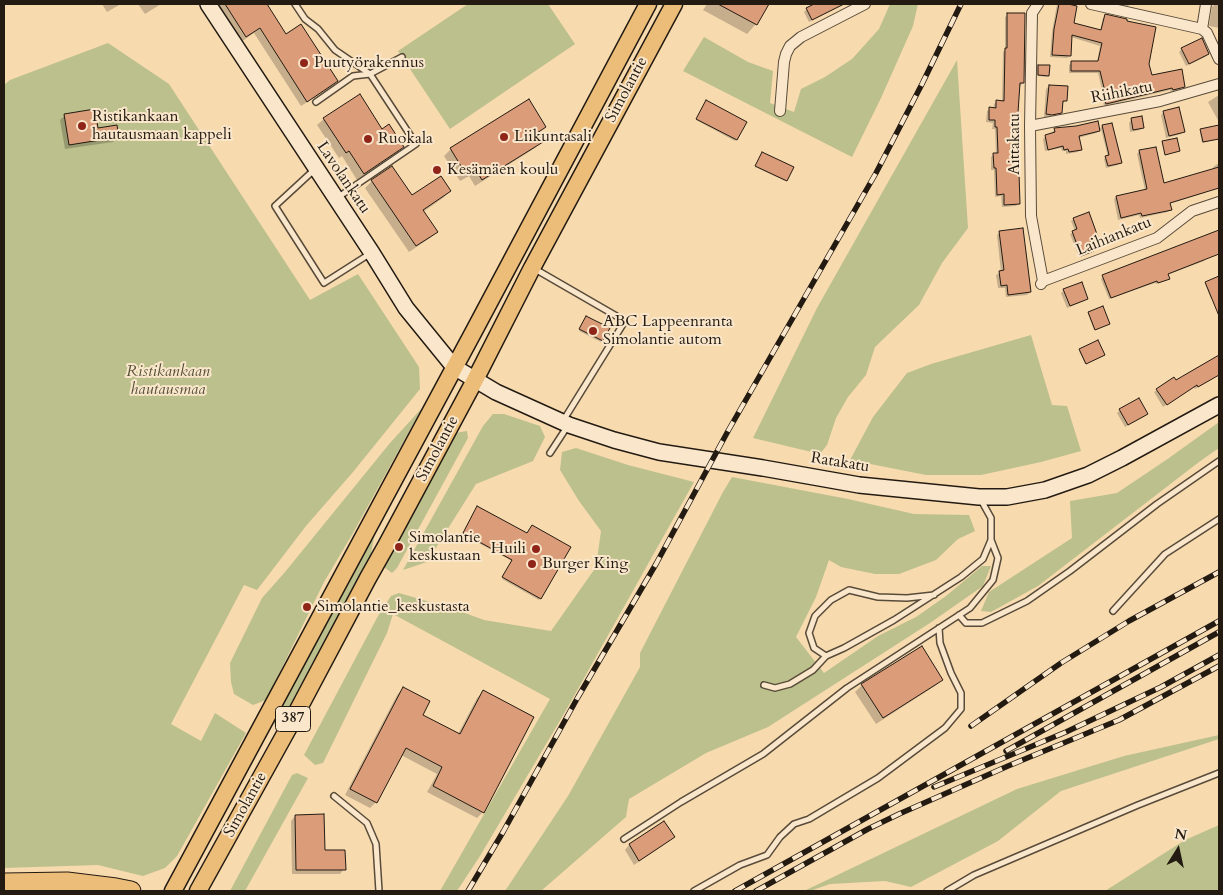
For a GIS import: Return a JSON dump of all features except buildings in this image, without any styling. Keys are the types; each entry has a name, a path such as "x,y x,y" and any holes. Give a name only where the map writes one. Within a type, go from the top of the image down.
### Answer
{"highway":[{"path":"4,882 67,882 131,891"}],"main road":[{"name":"Lavolankatu","path":"208,4 372,253 406,308 454,367"},
{"name":"Simolantie","path":"173,891 648,4"},
{"name":"Simolantie","path":"198,891 268,767 674,4"},
{"name":"Ratakatu","path":"454,367 496,392 566,423 614,440 658,452 859,485 979,497 1007,497 1045,490 1088,475 1219,405"}],"street":[{"path":"780,111 784,62 790,46 801,36 866,4"},
{"name":"Aittakatu","path":"1038,4 1032,12 1031,216 1042,282"},
{"path":"1091,4 1202,28 1219,59"},
{"path":"1202,28 1206,4"},
{"name":"Riihikatu","path":"1030,126 1160,101 1219,84"},
{"name":"Laihiankatu","path":"1042,282 1157,238 1192,211 1219,202"}],"lane":[{"path":"295,4 305,19 318,29 335,50 370,74 416,144 336,198"},
{"path":"316,102 353,76 370,74 402,57"},
{"path":"316,168 276,206 324,282 372,253"},
{"path":"532,268 625,321 550,453"},
{"path":"959,615 966,623 982,623 1027,601 1219,461"},
{"path":"624,839 680,802 763,754 847,688 970,608 993,580 998,558 992,540 991,518 979,497"},
{"path":"1113,611 1165,554 1219,519"},
{"path":"764,685 775,688 790,684 813,670 826,656 894,620 961,578 983,558 992,540"},
{"path":"826,656 814,648 809,633 815,616 831,600 849,590 878,597 907,598 934,595"},
{"path":"694,891 740,865 767,855 780,837 794,824 809,818 878,778 945,728 962,708 961,693 940,643 939,628"},
{"path":"947,891 974,875 1138,805 1219,773"},
{"path":"334,796 367,823 376,844 379,891"}],"green space":[{"path":"468,4 548,4 575,44 450,129 398,51"},
{"path":"890,4 918,4 913,26 852,157 683,71 704,37 748,62 773,71 770,103 794,112 801,89 825,77 852,59 879,29"},
{"name":"Ristikankaan hautausmaa","path":"108,43 169,84 310,300 358,274 419,367 420,389 353,472 306,526 257,590 244,585 171,724 201,741 215,713 246,733 177,856 165,868 143,876 98,865 4,868 4,85 10,80"},
{"path":"957,60 968,228 942,263 919,305 875,347 866,375 848,397 836,418 827,445 820,454 753,438 817,308"},
{"path":"1031,335 1052,405 1067,406 1081,451 981,475 926,475 850,460 873,417 907,373 931,364"},
{"path":"422,408 324,582 266,700 253,705 234,694 230,663 262,598 390,443"},
{"path":"493,414 504,414 540,426 545,437 533,461 476,484 427,562 403,570 483,426"},
{"path":"1219,422 1219,448 1038,586 991,612 981,611 989,592 1072,538 1070,501 1117,493"},
{"path":"467,431 468,438 397,568 392,573 384,567 455,433"},
{"path":"576,448 628,465 694,482 565,712 480,856 457,891 440,891 550,699 393,614 387,633 323,763 315,765 304,755 378,616 391,596 399,593 484,620 551,631 596,567 601,531 579,501 560,470 562,452"},
{"path":"732,477 848,499 914,514 969,515 975,531 958,539 936,560 899,574 875,574 841,567 829,560 816,597 796,637 824,673 878,636 916,617 946,596 982,566 991,566 983,586 930,623 768,727 706,753 629,799 626,817 541,891 505,891 568,796 640,667 640,653"},
{"path":"375,532 371,554 280,726 276,726 272,722"},
{"path":"1219,735 1219,739 1061,791 998,841 911,887 885,881 830,884 810,891 804,891 1017,789 1124,756"},
{"path":"297,773 308,778 245,891 230,891 292,775"},
{"path":"1219,825 1219,891 1105,891 1185,840"}],"railway":[{"path":"468,891 656,564 728,431 876,173 961,4"},
{"path":"971,726 1061,663 1129,621 1219,572"},
{"path":"735,891 1219,621"},
{"path":"1006,751 1219,632"},
{"path":"934,787 1066,732 1161,687 1219,655"},
{"path":"756,891 868,829 1008,766 1119,720 1219,666"}],"place":[{"name":"Puutyörakennus","path":"304,63"},
{"name":"Ristikankaan hautausmaan kappeli","path":"82,126"},
{"name":"Liikuntasali","path":"504,137"},
{"name":"Ruokala","path":"368,139"},
{"name":"Kesämäen koulu","path":"437,170"},
{"name":"ABC Lappeenranta Simolantie autom","path":"593,331"},
{"name":"Simolantie keskustaan","path":"399,547"},
{"name":"Huili","path":"536,549"},
{"name":"Burger King","path":"532,564"},
{"name":"Simolantie_keskustasta","path":"307,607"}]}
